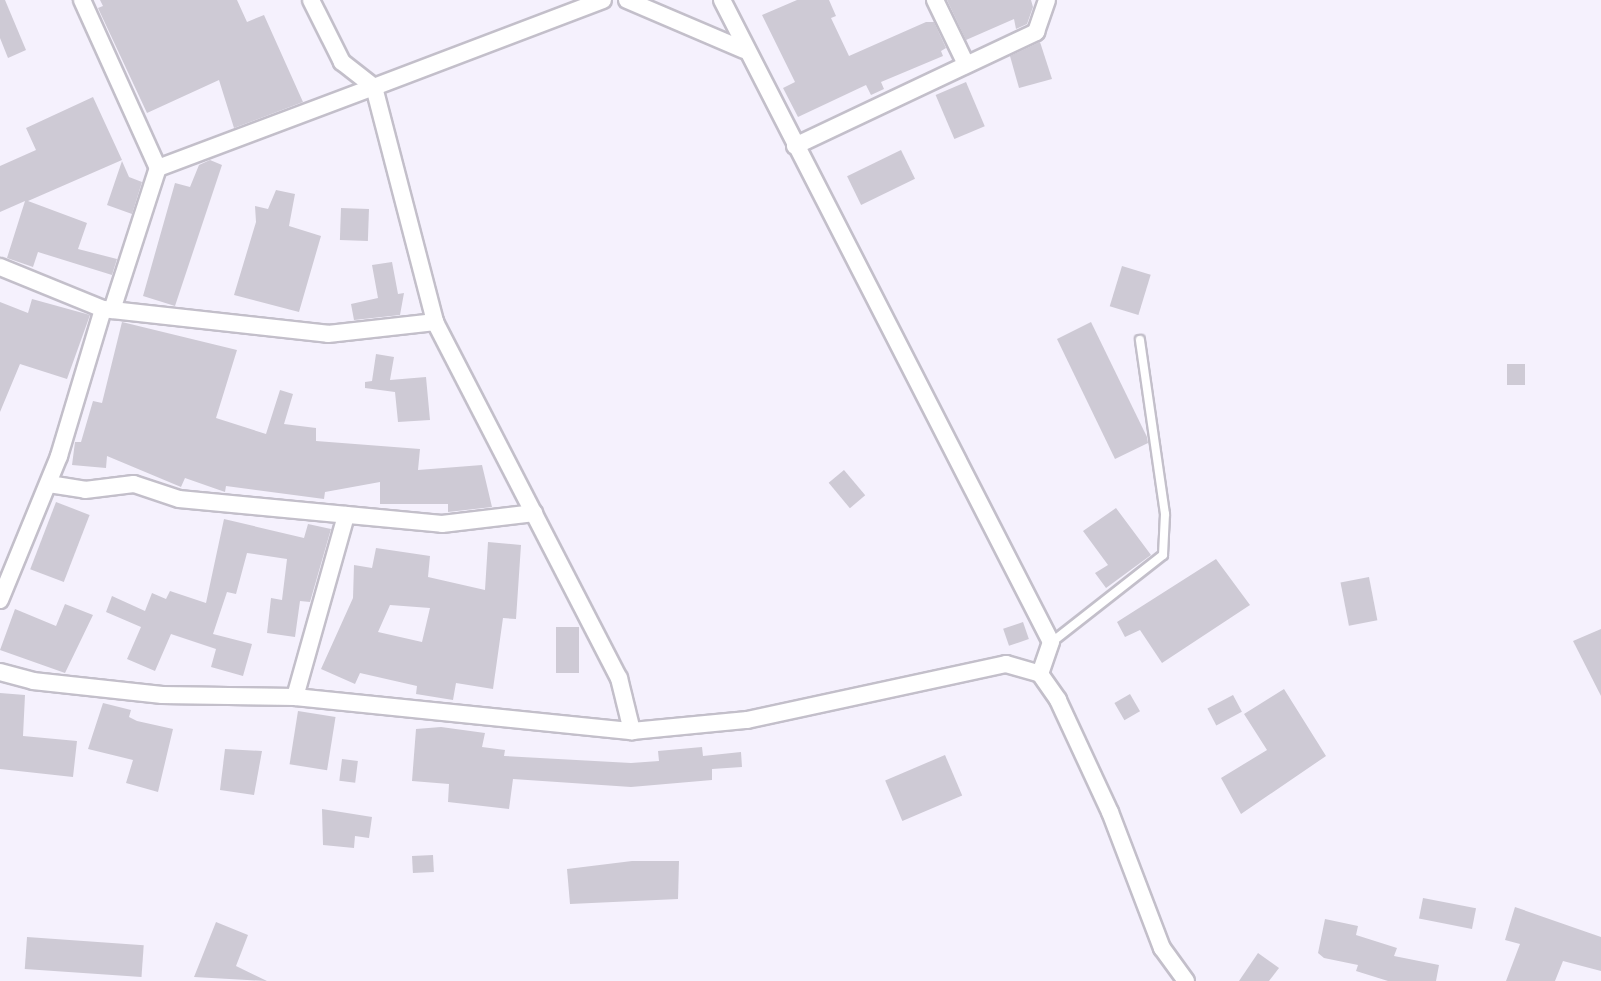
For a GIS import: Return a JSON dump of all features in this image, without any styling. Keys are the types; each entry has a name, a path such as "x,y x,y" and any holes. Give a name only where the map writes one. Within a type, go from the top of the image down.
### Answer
{"street":[{"path":"0,600 49,484 158,168 82,0"},
{"path":"311,0 342,62 374,87 435,322 619,678 632,731"},
{"path":"158,168 603,0"},
{"path":"627,0 744,50"},
{"path":"722,0 744,50 1051,642 1050,658 1040,674"},
{"path":"935,0 966,64"},
{"path":"795,146 1036,32 1047,0"},
{"path":"0,267 107,310 328,334 435,322"},
{"path":"49,484 105,490 134,484 179,499 442,524 534,513"},
{"path":"295,697 346,515"},
{"path":"0,672 33,681 162,695 295,697 632,731 747,720 1006,664 1040,674 1058,700 1110,812 1162,948 1186,981"}],"lane":[{"path":"1051,642 1163,555 1167,540 1140,340"}],"building":[{"path":"0,0 5,0 26,50 8,58 0,38"},
{"path":"100,0 237,0 247,22 264,15 303,102 234,128 219,80 147,113 98,8 103,6"},
{"path":"797,0 829,0 836,16 831,18 849,56 926,22 934,22 946,48 941,51 943,56 881,82 884,89 871,95 866,85 798,117 783,88 795,82 762,15"},
{"path":"947,0 1031,0 1033,7 1027,24 1016,29 1014,19 966,40"},
{"path":"1040,42 1052,79 1019,88 1010,56"},
{"path":"966,82 985,126 954,139 936,95"},
{"path":"93,97 122,160 28,201 87,223 78,249 117,259 112,275 38,252 33,267 7,258 25,201 0,212 0,166 36,150 26,128"},
{"path":"901,150 915,179 861,205 847,176"},
{"path":"210,160 222,165 175,306 143,296 175,183 190,187 199,165"},
{"path":"122,161 129,177 142,182 132,214 107,205"},
{"path":"276,190 295,194 289,226 321,236 299,312 234,295 256,222 255,206 268,209"},
{"path":"341,208 369,209 368,241 340,240"},
{"path":"392,262 398,294 404,293 400,315 354,320 351,304 378,298 372,265"},
{"path":"1122,266 1151,275 1138,315 1110,306"},
{"path":"32,299 90,315 67,379 20,364 0,412 0,302 28,313"},
{"path":"122,322 237,350 216,418 266,434 280,390 293,394 284,424 316,428 316,441 420,449 418,470 482,465 492,507 448,512 448,504 380,504 380,482 325,492 324,499 226,486 225,492 185,478 181,487 107,456 106,468 72,465 75,442 81,442 93,401 102,403"},
{"path":"1091,322 1147,437 1148,443 1115,459 1057,339"},
{"path":"376,354 394,357 390,380 426,377 430,420 398,422 395,392 365,388 365,382 372,381"},
{"path":"1507,364 1525,364 1525,385 1507,385"},
{"path":"844,470 865,495 850,508 829,483"},
{"path":"56,502 90,515 64,582 30,569"},
{"path":"1116,508 1151,555 1106,588 1095,573 1108,565 1083,531"},
{"path":"224,519 304,538 308,524 331,529 310,602 300,601 295,637 267,633 271,598 282,600 287,559 247,553 236,594 227,592 213,634 252,644 243,676 211,667 216,649 171,634 155,671 127,659 141,627 106,612 112,596 145,611 152,593 166,599 170,591 206,603"},
{"path":"488,542 521,545 516,619 503,618 493,689 456,683 453,700 416,694 417,686 360,673 355,684 321,669 353,598 354,565 372,568 376,548 430,556 428,577 485,590","holes":["390,605 430,608 422,642 378,632"]},
{"path":"1216,559 1250,605 1162,663 1140,630 1125,637 1117,622"},
{"path":"1369,577 1377,620 1349,626 1341,583"},
{"path":"65,604 93,615 65,673 0,650 15,609 56,626"},
{"path":"1023,622 1029,639 1009,646 1003,629"},
{"path":"556,627 579,627 579,673 556,673"},
{"path":"1601,629 1601,696 1573,641"},
{"path":"1284,689 1326,756 1241,814 1221,778 1267,750 1244,714"},
{"path":"0,693 25,695 23,736 77,741 73,777 0,769"},
{"path":"1130,694 1140,711 1124,720 1114,703"},
{"path":"1233,695 1242,712 1216,725 1207,709"},
{"path":"103,703 131,710 129,717 137,721 173,729 158,792 126,783 133,760 88,749"},
{"path":"298,711 336,717 327,770 290,764"},
{"path":"441,727 485,733 482,747 505,750 504,756 631,763 659,761 658,751 702,747 703,756 741,752 742,767 712,769 712,780 631,787 513,779 509,809 448,802 449,784 412,781 416,729"},
{"path":"225,749 262,751 254,795 220,790"},
{"path":"945,755 962,796 902,821 885,780"},
{"path":"342,759 358,761 355,783 339,781"},
{"path":"322,809 372,817 369,838 355,836 354,848 323,845"},
{"path":"433,855 434,872 413,873 412,856"},
{"path":"632,861 679,861 678,899 570,904 567,869"},
{"path":"1423,898 1476,908 1472,929 1419,919"},
{"path":"1515,907 1601,937 1601,971 1563,961 1555,981 1506,981 1520,944 1505,940"},
{"path":"1325,919 1358,926 1356,935 1397,948 1394,956 1439,965 1436,981 1388,981 1356,971 1358,965 1324,958 1318,953"},
{"path":"216,922 248,935 236,966 267,981 194,977"},
{"path":"27,937 144,945 141,977 25,969"},
{"path":"1258,953 1279,968 1269,981 1239,981"}]}
